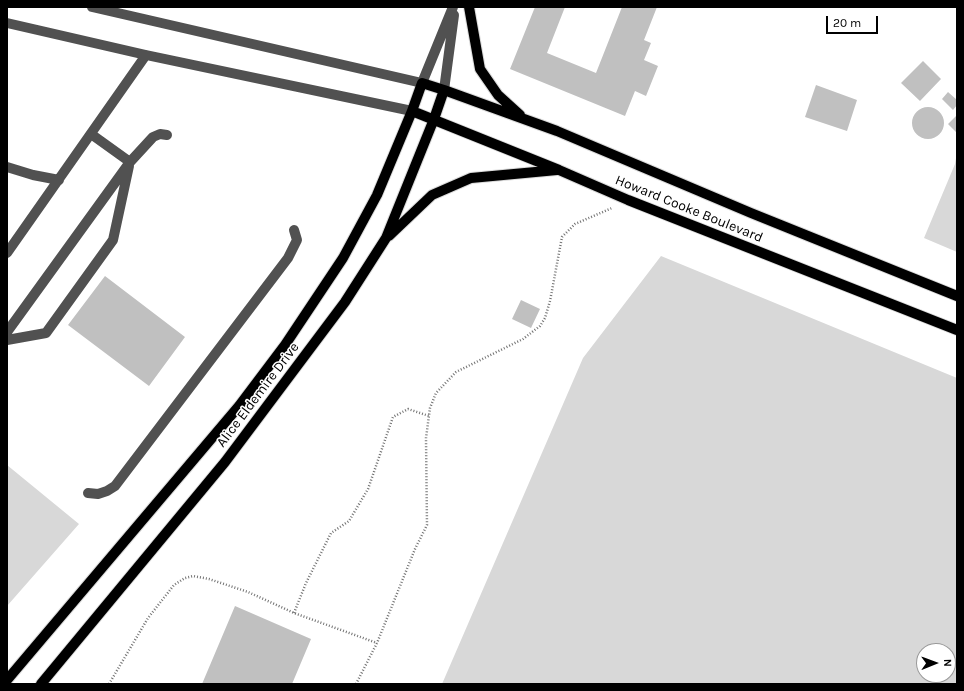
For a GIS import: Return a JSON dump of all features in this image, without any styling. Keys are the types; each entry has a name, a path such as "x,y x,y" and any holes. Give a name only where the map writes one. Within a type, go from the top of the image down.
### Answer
{"main road":[{"path":"469,7 480,69 498,95 524,119"},
{"name":"Howard Cooke Boulevard","path":"422,83 557,131 752,213 957,296"},
{"name":"Alice Eldemire Drive","path":"7,680 239,406 285,345 346,252 377,195 422,83"},
{"name":"Alice Eldemire Drive","path":"41,684 225,462 345,302 386,238 434,119 444,90"},
{"name":"Howard Cooke Boulevard","path":"412,111 559,170 628,200 957,330"},
{"path":"386,238 432,195 471,178 559,170"}],"street":[{"path":"92,7 422,83 454,7"},
{"path":"444,90 454,7"},
{"path":"7,23 146,55 412,111"},
{"path":"7,253 146,55"},
{"path":"91,134 130,162"},
{"path":"7,332 130,162 153,137 160,134 167,135"},
{"path":"7,340 46,333 113,240 130,162"},
{"path":"7,167 58,180"},
{"path":"88,493 98,494 107,492 115,486 288,258 297,240 294,230"}],"path":[{"path":"356,684 377,644 415,549 427,525 426,438 428,416 436,393 456,372 523,339 540,326 545,318 550,301 562,237 575,224 628,200"},
{"path":"294,612 306,583 331,532 349,521 368,488 393,417 408,409 428,416"},
{"path":"108,684 148,618 174,585 185,578 193,576 209,579 248,592 294,612 377,644"}],"shaded area":[{"path":"957,152 957,252 924,238 955,164"},
{"path":"661,256 957,378 957,684 442,684 583,358"},
{"path":"7,465 79,524 7,606"}],"building":[{"path":"535,7 565,7 547,53 596,73 622,7 657,7 644,40 651,43 644,60 658,66 646,96 635,91 625,116 510,69"},
{"path":"923,61 941,79 920,101 901,83"},
{"path":"816,85 857,100 847,131 805,117"},
{"path":"948,92 957,100 957,105 953,110 942,99"},
{"path":"925,107 931,107 941,114 944,123 943,129 937,136 931,139 925,139 915,132 912,126 912,120 919,110"},
{"path":"957,115 957,133 948,124"},
{"path":"105,276 185,337 149,386 68,325"},
{"path":"521,300 540,309 531,328 512,319"},
{"path":"235,606 311,639 292,684 202,684"}]}
